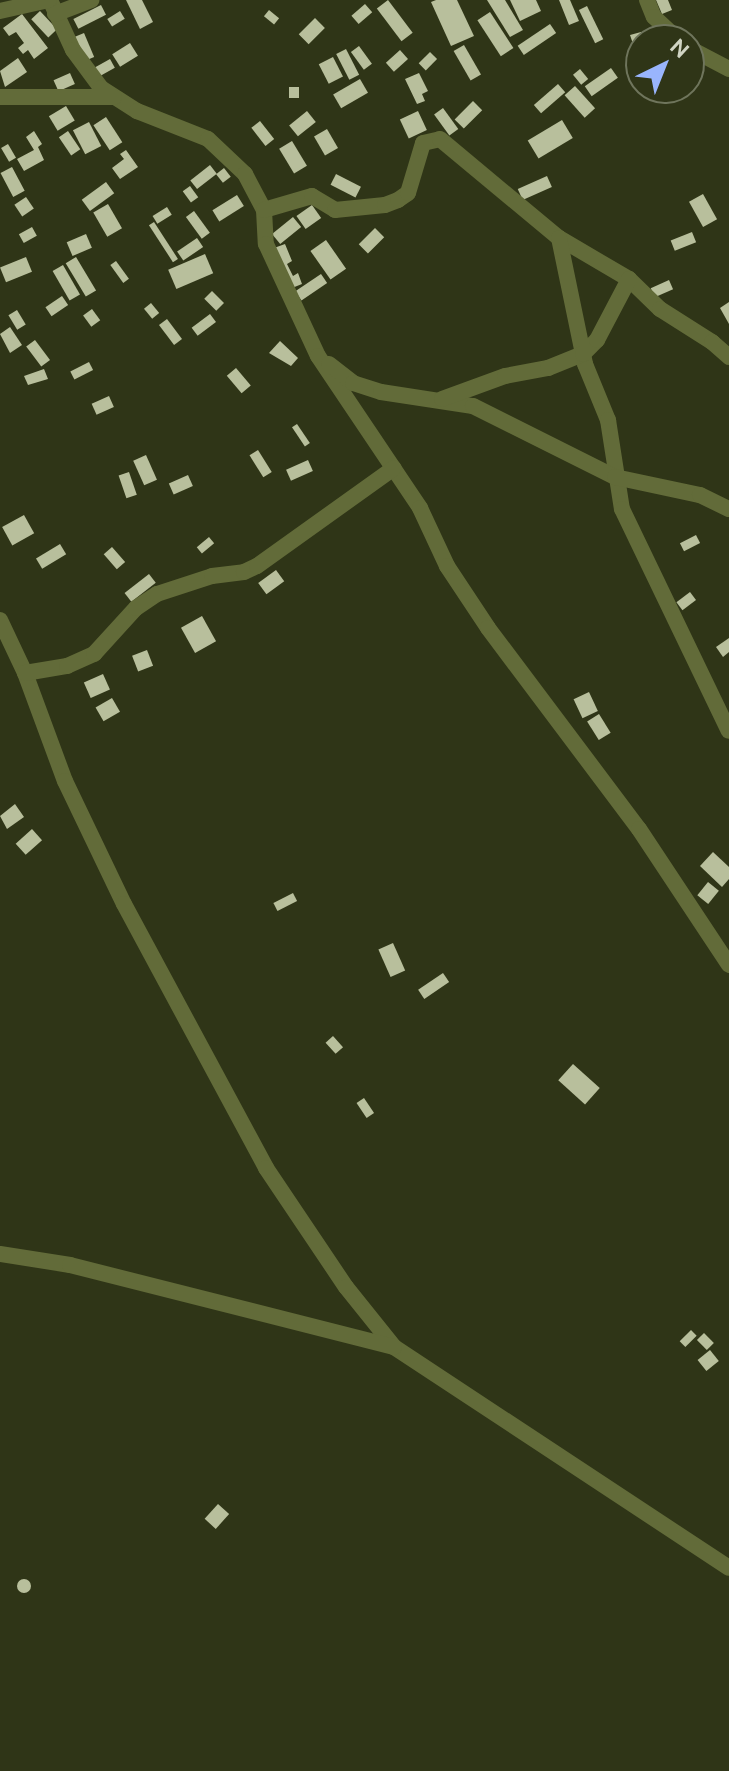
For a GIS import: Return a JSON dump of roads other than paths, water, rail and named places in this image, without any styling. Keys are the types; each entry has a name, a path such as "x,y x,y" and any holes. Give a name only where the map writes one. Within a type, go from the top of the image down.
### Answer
{"street":[{"path":"0,11 91,0"},
{"path":"647,0 654,17 662,24"},
{"path":"52,5 83,64 101,88 137,111 208,139 245,174 264,210 266,244 318,356 420,508 447,566 514,665 639,829 729,965"},
{"path":"705,56 729,69"},
{"path":"0,97 116,97"},
{"path":"264,210 312,196 335,210 385,205 398,200 408,193 423,143 440,139 559,238 629,279 660,309 712,342 729,357"},
{"path":"559,238 583,354 608,420 622,509 729,731"},
{"path":"440,400 505,376 548,368 583,354 597,340 629,279"},
{"path":"318,356 353,383 381,392 473,406 615,477 700,495 729,509"},
{"path":"25,673 67,666 94,654 136,608 157,594 212,576 244,572 257,566 394,468"},
{"path":"0,620 25,673 65,781 124,904 266,1168 346,1287 394,1347 729,1568"},
{"path":"0,1254 70,1265 394,1347"}]}
